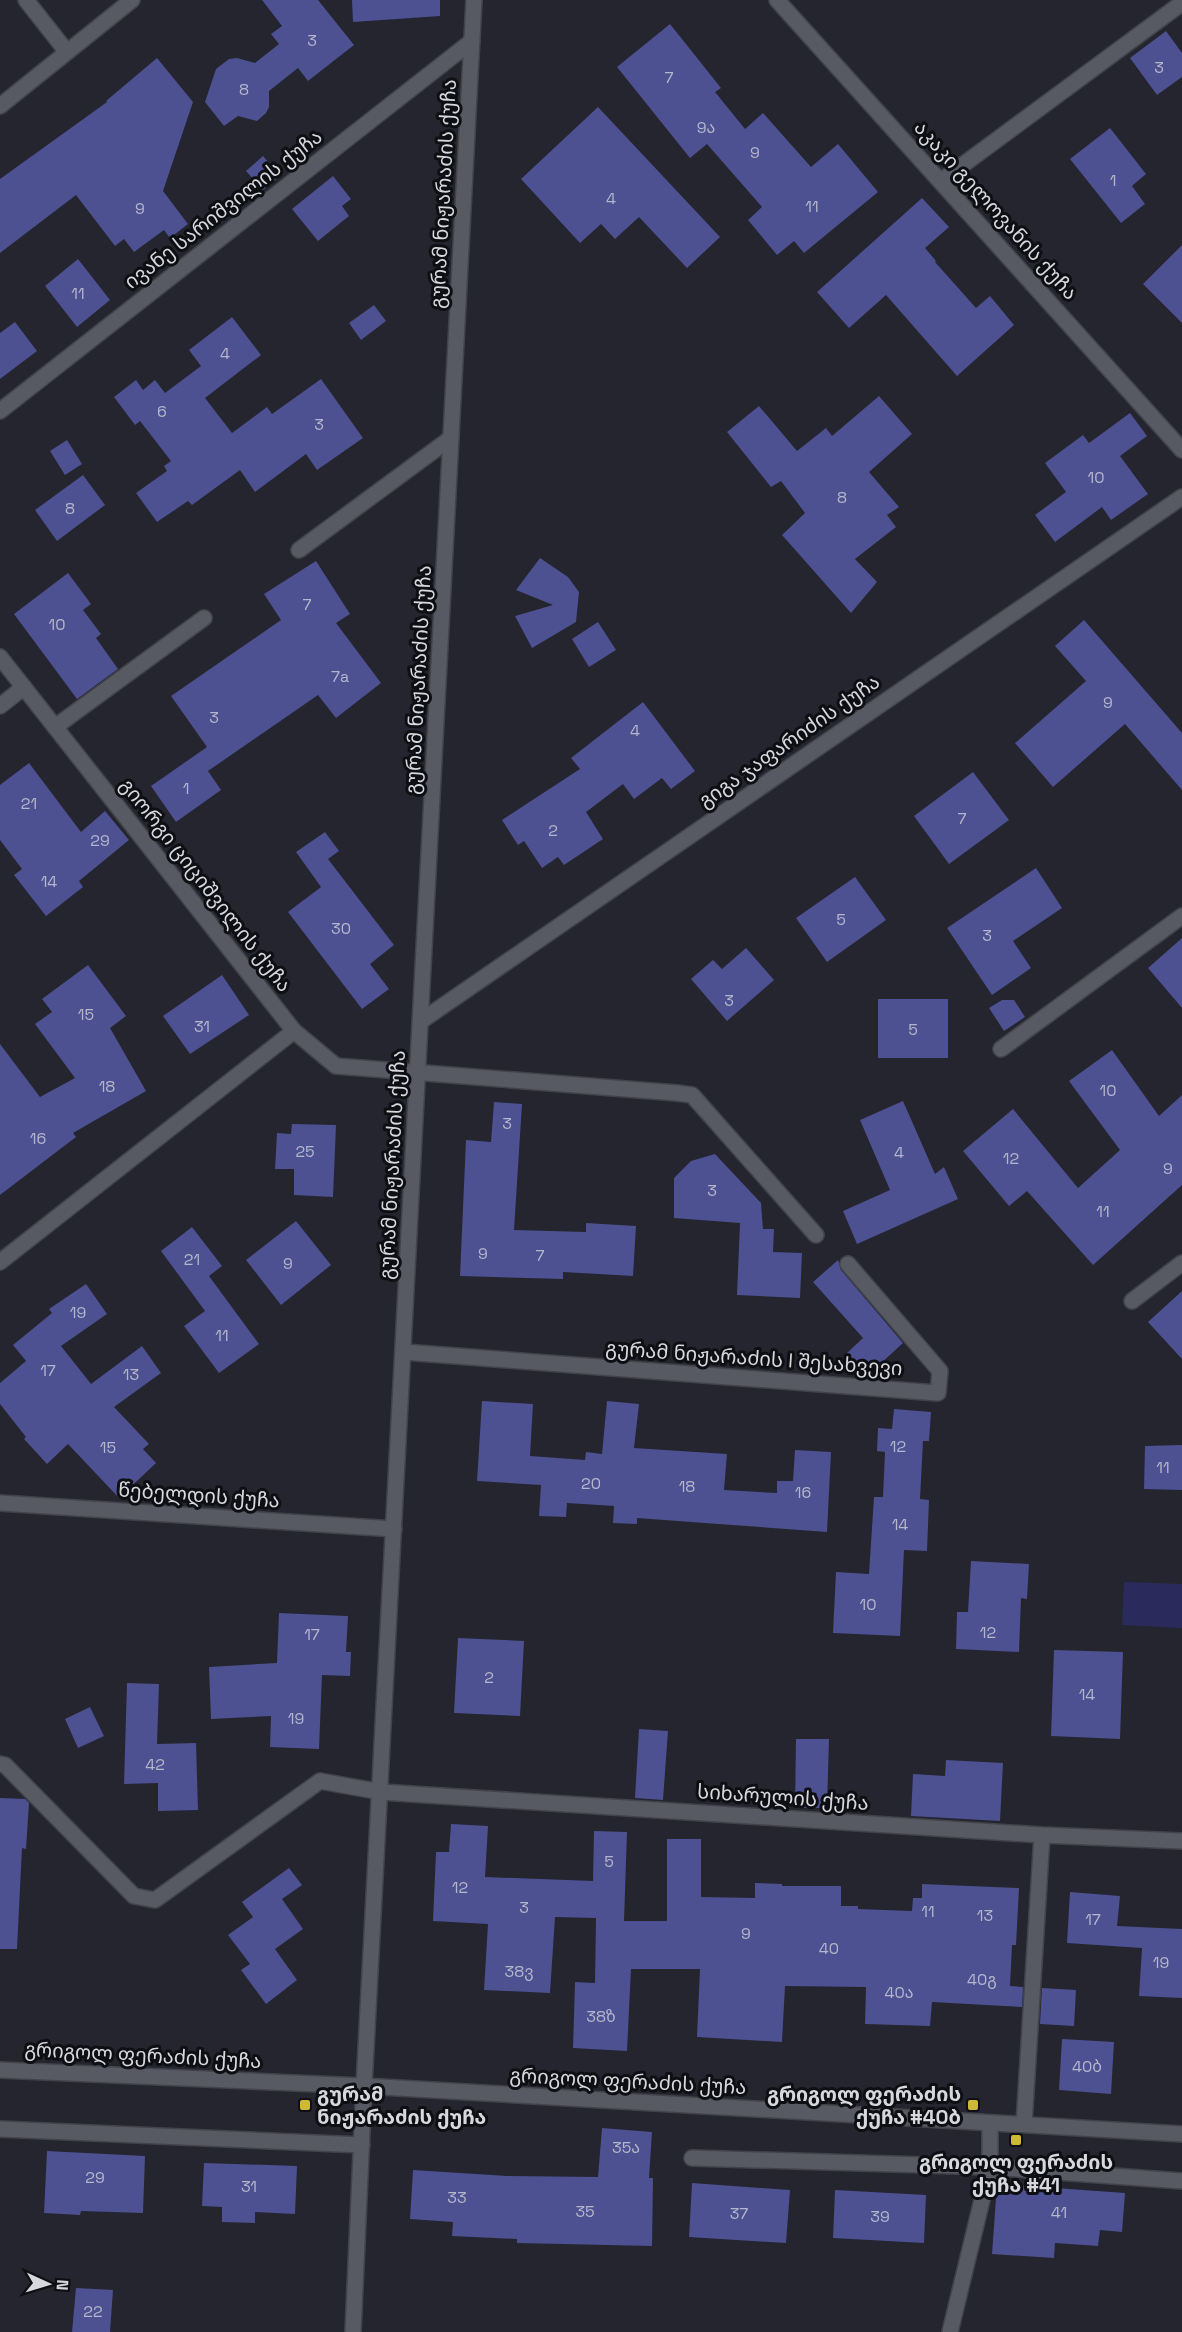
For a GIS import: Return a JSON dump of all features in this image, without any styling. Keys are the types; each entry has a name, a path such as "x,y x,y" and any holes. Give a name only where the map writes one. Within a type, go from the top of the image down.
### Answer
{"street":[{"path":"26,0 67,52"},
{"path":"0,105 132,0"},
{"name":"გურამ ნიჟარაძის ქუჩა","path":"353,2332 474,0"},
{"name":"აკაკი გელოვანის ქუჩა","path":"777,0 1182,450"},
{"path":"941,181 1182,3"},
{"name":"ივანე სარიშვილის ქუჩა","path":"0,411 472,41"},
{"path":"299,550 451,438"},
{"name":"გიგა ჯაფარიძის ქუჩა","path":"421,1021 1182,497"},
{"path":"55,727 204,618"},
{"name":"გიორგი ციციშვილის ქუჩა","path":"0,657 294,1031 336,1066 418,1072"},
{"path":"0,706 24,687"},
{"path":"1000,1049 1182,916"},
{"path":"0,1262 294,1031"},
{"path":"418,1072 692,1095 816,1235"},
{"path":"1132,1301 1182,1263"},
{"name":"გურამ ნიჟარაძის I შესახვევი","path":"404,1352 938,1393 939,1371 848,1264"},
{"name":"წებელდის ქუჩა","path":"0,1503 394,1529"},
{"name":"სიხარულის ქუჩა","path":"0,1764 5,1765 134,1896 155,1900 320,1781 381,1792 1042,1835 1182,1841"},
{"path":"1024,2124 1042,1835"},
{"name":"გრიგოლ ფერაძის ქუჩა","path":"0,2070 364,2086 1182,2134"},
{"path":"950,2332 990,2167 990,2123"},
{"path":"0,2129 362,2145"},
{"path":"692,2158 990,2167 1182,2181"}],"shaded area":[{"path":"1124,1582 1182,1584 1182,1628 1122,1625"}],"building":[{"path":"262,0 318,0 354,45 308,81 298,68 269,91 269,107 257,121 238,116 224,126 205,102 216,69 229,59 237,58 255,63 279,44 271,34 282,26"},
{"path":"352,0 440,0 440,16 353,22"},
{"path":"670,24 721,88 715,92 745,129 763,113 811,167 838,144 878,192 804,253 794,241 777,255 748,220 762,207 707,144 690,158 617,67"},
{"path":"1166,31 1182,53 1182,77 1157,95 1130,58"},
{"path":"157,58 193,102 163,191 188,224 170,238 164,230 134,252 124,239 115,246 76,195 0,253 0,179 107,102"},
{"path":"598,107 720,237 687,268 639,217 615,239 601,224 580,243 521,179"},
{"path":"1110,128 1146,174 1132,186 1145,204 1121,223 1070,159"},
{"path":"263,156 280,176 263,190 246,171"},
{"path":"333,176 351,199 342,206 349,216 318,241 292,209"},
{"path":"922,198 949,227 925,248 935,262 976,308 990,296 1014,325 957,376 886,295 849,328 817,292"},
{"path":"1182,245 1182,323 1143,284"},
{"path":"78,259 110,300 77,327 45,286"},
{"path":"374,305 386,321 361,340 349,323"},
{"path":"232,317 261,355 205,398 232,433 267,407 272,414 321,379 363,438 317,470 306,454 255,492 240,470 192,505 188,501 157,522 136,493 167,471 164,466 171,461 140,421 135,425 114,397 136,380 143,390 155,380 165,393 201,366 189,350"},
{"path":"15,322 37,351 0,379 0,333"},
{"path":"879,396 912,434 869,472 899,507 887,515 896,527 855,559 877,582 851,613 782,535 805,513 781,481 771,487 727,432 759,406 797,451 826,428 832,436"},
{"path":"1130,413 1147,436 1120,456 1148,494 1111,520 1102,507 1055,542 1035,515 1066,492 1045,463 1083,435 1089,443"},
{"path":"67,440 82,464 65,475 50,451"},
{"path":"83,475 105,505 57,541 35,510"},
{"path":"540,558 568,577 579,592 576,622 532,648 515,616 553,605 516,590"},
{"path":"316,561 350,614 336,623 381,683 336,718 318,695 208,771 221,790 176,822 151,786 207,747 171,696 281,620 264,594"},
{"path":"68,573 91,604 83,610 101,634 96,638 118,669 77,699 14,614"},
{"path":"1084,620 1182,733 1182,790 1125,724 1053,787 1015,743 1086,681 1055,646"},
{"path":"598,622 616,650 589,667 572,639"},
{"path":"643,702 695,771 671,789 662,778 634,799 623,784 586,812 603,839 564,865 558,857 542,868 524,841 518,845 502,820 580,769 571,758"},
{"path":"29,763 81,832 105,811 129,840 79,881 83,887 46,916 14,875 22,869 0,840 0,785"},
{"path":"973,772 1009,820 949,864 914,816"},
{"path":"325,832 339,851 328,859 394,945 370,964 389,989 362,1009 288,912 321,887 296,852"},
{"path":"1036,868 1062,908 1013,941 1031,968 992,995 947,928"},
{"path":"855,877 886,920 827,962 796,918"},
{"path":"1182,938 1182,1008 1148,968"},
{"path":"746,948 774,980 727,1021 691,979 713,960 722,969"},
{"path":"88,965 126,1016 110,1028 146,1091 73,1133 76,1137 0,1195 0,1044 40,1097 75,1078 35,1024 52,1012 42,999"},
{"path":"222,975 249,1015 190,1054 163,1016"},
{"path":"878,999 948,999 948,1058 878,1058"},
{"path":"1002,1000 1014,1000 1025,1017 1004,1031 989,1008"},
{"path":"1112,1050 1159,1116 1182,1095 1182,1185 1093,1265 1027,1191 1009,1206 963,1151 1013,1109 1078,1188 1120,1150 1069,1081"},
{"path":"903,1101 935,1174 944,1167 958,1199 857,1244 843,1211 890,1190 860,1120"},
{"path":"494,1102 522,1104 514,1230 586,1232 586,1223 636,1226 633,1276 563,1272 563,1279 460,1276 466,1140 491,1142"},
{"path":"292,1124 336,1125 333,1197 294,1195 294,1169 275,1169 277,1133 291,1134"},
{"path":"715,1154 761,1203 763,1229 774,1229 773,1252 802,1253 800,1298 737,1295 740,1223 674,1218 674,1178 691,1161"},
{"path":"296,1221 331,1265 281,1305 246,1260"},
{"path":"192,1227 222,1266 209,1276 259,1344 219,1373 184,1326 205,1311 161,1251"},
{"path":"838,1260 841,1270 903,1343 867,1376 847,1353 863,1338 813,1282"},
{"path":"86,1284 107,1314 61,1346 91,1384 142,1346 161,1373 114,1407 149,1444 143,1449 156,1463 119,1498 68,1444 47,1464 24,1439 26,1437 0,1404 0,1383 26,1361 13,1345 52,1313 49,1309"},
{"path":"1182,1291 1182,1359 1148,1322"},
{"path":"482,1401 533,1404 530,1456 585,1460 586,1452 602,1454 607,1401 639,1404 634,1448 727,1454 724,1490 777,1493 777,1481 793,1481 795,1450 831,1452 827,1532 637,1518 637,1524 613,1523 614,1506 567,1503 566,1517 539,1516 541,1485 477,1481"},
{"path":"894,1409 931,1412 929,1441 923,1441 920,1499 929,1500 927,1551 904,1550 900,1636 833,1633 836,1572 869,1574 874,1497 883,1497 885,1452 877,1451 878,1428 892,1429"},
{"path":"1182,1445 1182,1490 1144,1489 1145,1446"},
{"path":"971,1561 1029,1564 1027,1599 1021,1598 1019,1652 956,1649 957,1612 968,1612"},
{"path":"279,1613 348,1616 346,1652 351,1652 350,1676 322,1675 319,1749 270,1747 271,1716 211,1719 209,1667 277,1663"},
{"path":"458,1638 524,1641 520,1716 454,1713"},
{"path":"1054,1650 1123,1652 1120,1739 1051,1736"},
{"path":"127,1683 159,1684 157,1744 196,1743 198,1810 158,1811 158,1783 124,1784"},
{"path":"90,1707 104,1736 78,1748 65,1719"},
{"path":"639,1729 668,1731 663,1800 635,1798"},
{"path":"796,1739 829,1739 827,1808 795,1808"},
{"path":"946,1760 1003,1763 1000,1821 911,1816 913,1774 945,1776"},
{"path":"0,1798 25,1799 29,1803 26,1849 22,1848 17,1949 0,1949"},
{"path":"451,1824 488,1826 485,1877 593,1881 594,1831 627,1832 624,1921 667,1921 667,1839 701,1839 701,1897 755,1898 755,1883 782,1884 782,1886 841,1886 841,1906 912,1911 913,1898 922,1898 922,1884 1019,1888 1016,1945 1012,1945 1010,1986 1023,1987 1022,2007 932,2002 930,2026 865,2024 866,1987 785,1986 782,2042 697,2037 700,1969 631,1969 627,2051 573,2048 575,1982 595,1983 596,1918 555,1917 550,1993 484,1990 488,1924 433,1921 436,1852 449,1852"},
{"path":"289,1868 302,1885 282,1899 303,1929 275,1949 297,1980 266,2004 241,1970 250,1964 228,1935 253,1917 242,1902"},
{"path":"1070,1892 1120,1896 1117,1926 1182,1929 1182,1998 1139,1996 1142,1948 1067,1943"},
{"path":"1042,1988 1076,1990 1074,2026 1040,2024"},
{"path":"1062,2039 1114,2042 1111,2094 1059,2090"},
{"path":"602,2128 652,2132 649,2178 653,2178 652,2246 517,2243 517,2239 452,2236 453,2222 410,2219 413,2170 507,2176 598,2177"},
{"path":"47,2151 145,2156 143,2213 81,2211 80,2215 44,2213"},
{"path":"204,2163 297,2166 295,2214 255,2212 255,2223 222,2222 222,2207 202,2206"},
{"path":"692,2183 790,2190 786,2243 689,2237"},
{"path":"997,2184 1125,2193 1122,2232 1100,2230 1098,2246 1055,2243 1054,2258 992,2254"},
{"path":"835,2190 926,2195 924,2243 833,2238"},
{"path":"76,2288 113,2290 110,2332 72,2332"}],"place":[{"name":"გურამ ნიჟარაძის ქუჩა","path":"305,2105"},
{"name":"გრიგოლ ფერაძის ქუჩა #40ბ","path":"973,2105"},
{"name":"გრიგოლ ფერაძის ქუჩა #41","path":"1016,2140"}]}
